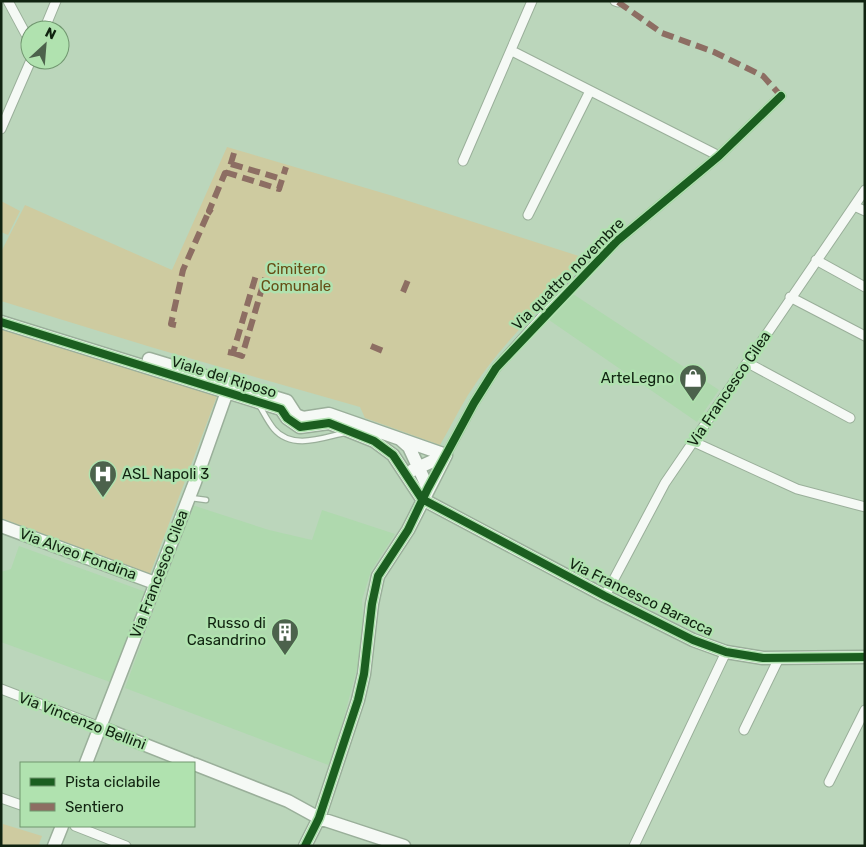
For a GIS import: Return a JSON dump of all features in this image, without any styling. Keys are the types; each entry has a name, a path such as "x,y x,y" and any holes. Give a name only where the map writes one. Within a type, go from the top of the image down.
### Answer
{"street":[{"path":"8,1 20,23"},
{"path":"48,20 56,1"},
{"path":"463,161 532,1"},
{"path":"512,51 719,156"},
{"path":"1,129 27,70"},
{"path":"528,215 590,90"},
{"name":"Via quattro novembre","path":"446,455 474,403 496,368 617,241 719,156 781,96"},
{"name":"Via Francesco Cilea","path":"605,596 665,483 748,363 790,297 865,190"},
{"path":"854,206 865,210"},
{"path":"816,260 865,288"},
{"path":"790,297 865,336"},
{"name":"Viale del Riposo","path":"1,314 228,388 257,402 281,409 287,418 300,427 329,422 346,433 374,441 398,461 425,493"},
{"name":"Viale del Riposo","path":"1,322 228,388 287,401 296,415 303,418 329,414 446,455"},
{"path":"748,363 850,418"},
{"name":"Via Francesco Cilea","path":"86,762 189,497 228,388"},
{"path":"398,437 409,446 416,461 425,493"},
{"path":"694,442 797,489 865,507"},
{"path":"398,461 409,465 413,461 446,455"},
{"path":"305,846 319,818 364,674 372,604 378,576 408,530 425,493 446,455"},
{"path":"408,475 416,461"},
{"name":"Via Francesco Baracca","path":"425,493 605,596 692,640 726,652 763,658 865,657"},
{"name":"Via Alveo Fondina","path":"1,526 155,582"},
{"path":"634,846 726,652"},
{"path":"744,730 779,658"},
{"name":"Via Vincenzo Bellini","path":"1,689 187,762"},
{"path":"829,782 865,710"},
{"name":"Via Vincenzo Bellini","path":"195,765 288,802 319,818 404,846"},
{"path":"1,798 20,805"},
{"path":"54,846 62,827"},
{"path":"78,827 126,846"}],"lane":[{"path":"189,497 206,500"}],"shaded area":[{"path":"573,294 719,390 697,422 549,320"},
{"path":"192,505 269,530 312,540 322,510 395,534 371,571 362,600 364,642 331,766 125,688"},
{"path":"19,546 146,592 110,682 1,642 1,572 11,569"}],"green space":[{"name":"Cimitero Comunale","path":"227,147 393,196 588,259 494,358 468,395 440,445 365,418 360,407 154,348 1,301 1,252 25,205 172,270"},
{"path":"1,201 20,211 8,235 1,232"},
{"path":"1,328 217,396 150,574 1,518"},
{"path":"3,824 42,836 39,844 43,846 1,846"}],"marked path":[{"path":"618,2 662,33 714,52 763,76 781,96"},
{"path":"234,153 228,173 279,189 286,167"},
{"path":"231,164 282,179"},
{"path":"212,213 209,211 225,173 228,173"},
{"path":"176,325 171,324 183,270 209,211"},
{"path":"228,352 233,353 256,275"},
{"path":"233,353 242,356 265,278"},
{"path":"403,292 408,280 405,279"},
{"path":"371,346 383,351"}],"cycle path":[{"path":"305,846 319,818 358,700 364,674 372,604 378,576 408,530 428,488 474,403 496,368 617,241 719,156 781,96"},
{"path":"1,322 281,409 287,418 300,427 329,423 374,441 393,455 422,499 605,596 693,640 726,652 763,658 865,657"}],"place":[{"name":"ArteLegno","path":"693,402"},
{"name":"ASL Napoli 3","path":"103,498"},
{"name":"Russo di Casandrino","path":"285,656"}]}
